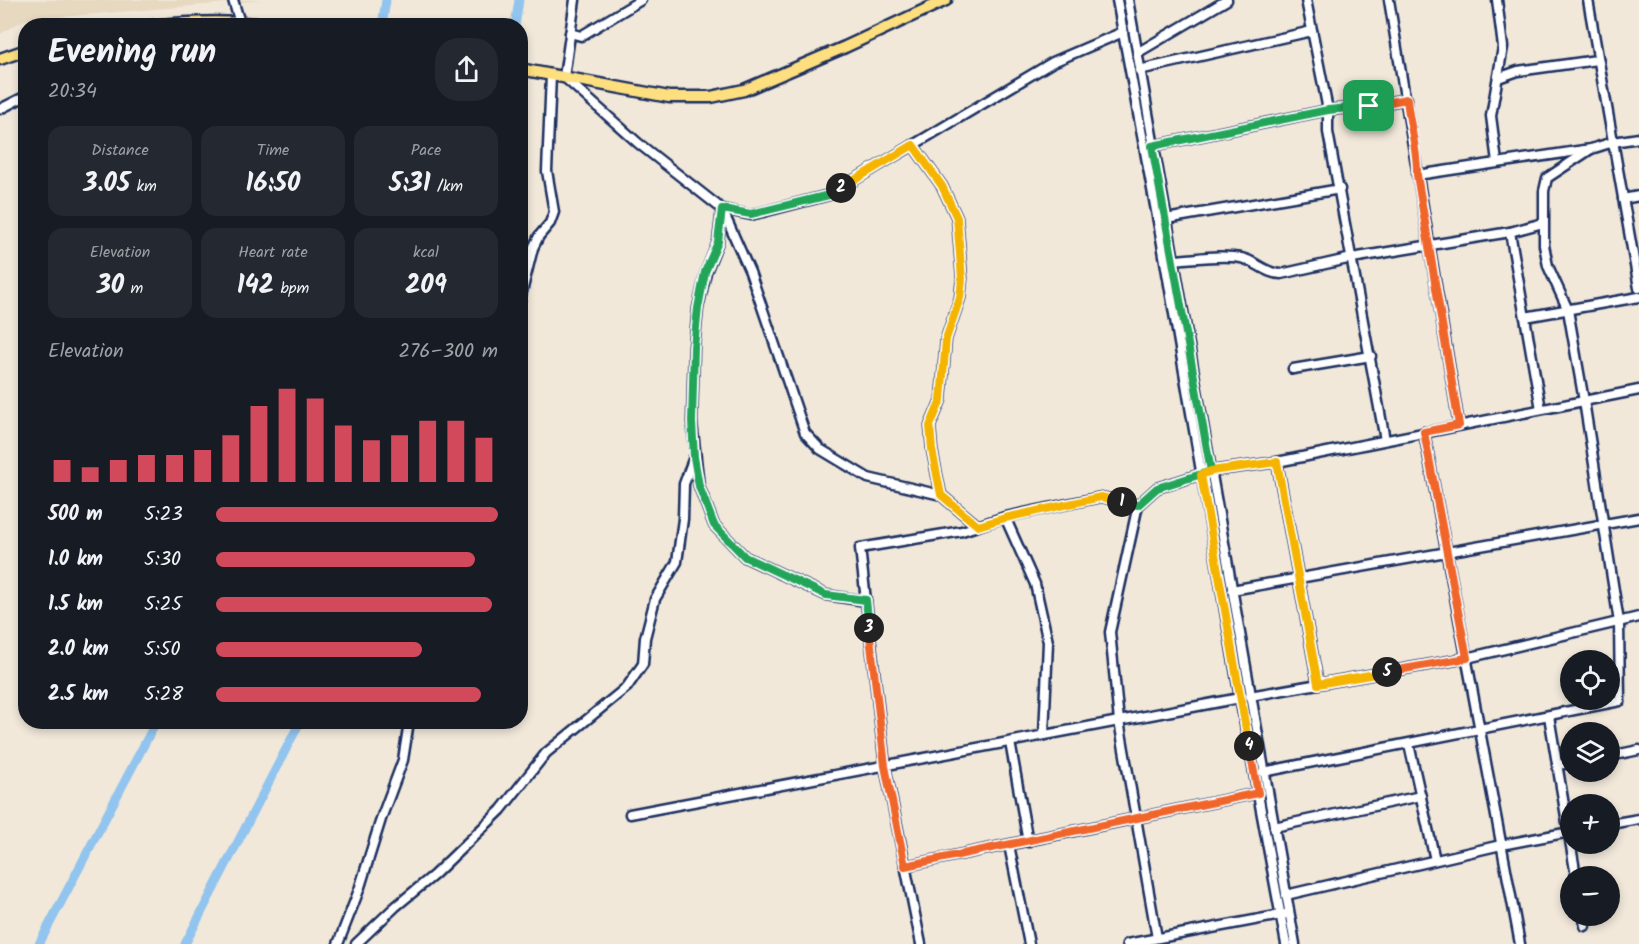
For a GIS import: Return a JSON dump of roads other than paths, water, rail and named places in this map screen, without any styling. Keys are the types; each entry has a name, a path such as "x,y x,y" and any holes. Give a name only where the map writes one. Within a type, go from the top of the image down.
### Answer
{"main road":[{"path":"528,70 669,97 711,97 744,90 845,47 946,0"},
{"path":"0,59 18,53"}],"street":[{"path":"233,0 239,18"},
{"path":"575,0 564,77 638,143 722,209 750,272 804,433 820,449 868,478 941,495 978,526"},
{"path":"570,33 580,36 641,0"},
{"path":"1117,0 1164,252 1240,698 1258,793 1294,944"},
{"path":"1128,0 1286,895 1286,944"},
{"path":"1137,53 1227,0"},
{"path":"1306,0 1328,110 1328,132 1385,440"},
{"path":"1389,0 1418,164 1417,175 1459,425"},
{"path":"1497,0 1503,47 1491,116 1497,162"},
{"path":"1588,0 1639,288"},
{"path":"1139,70 1312,31"},
{"path":"722,209 751,214 829,195 1053,62 1123,32"},
{"path":"1498,78 1518,71 1597,60"},
{"path":"528,268 533,248 550,223 554,212 547,171 550,75"},
{"path":"1152,146 1328,110 1407,99"},
{"path":"0,109 18,100"},
{"path":"1417,175 1591,149 1613,142 1639,138"},
{"path":"913,145 942,186 957,218 962,279 960,298 946,339 941,400 930,426 932,450 941,495"},
{"path":"1263,772 1620,701 1619,622 1584,400 1568,310 1548,266 1543,223 1544,191 1547,178 1591,149"},
{"path":"1166,219 1340,189"},
{"path":"1623,199 1639,196"},
{"path":"722,209 718,242 705,272 698,308 692,383 694,457 699,486 714,525 745,557 826,595 866,600"},
{"path":"1173,260 1240,258 1255,262 1269,272 1277,274 1352,258 1510,232 1543,223"},
{"path":"1510,232 1541,409"},
{"path":"1525,317 1639,297"},
{"path":"1293,369 1371,356"},
{"path":"1157,938 1119,721 1110,632 1138,505 1157,488 1211,471 1277,462 1639,390"},
{"path":"1424,432 1520,944"},
{"path":"356,944 395,907 434,875 501,810 546,753 618,695 632,680 643,664 645,638 655,599 677,562 683,519 684,484 694,457"},
{"path":"1277,462 1318,684"},
{"path":"921,944 885,766 860,548 962,531 1005,518 1101,497 1138,505"},
{"path":"1005,518 1035,585 1048,642 1044,735"},
{"path":"1232,590 1639,518"},
{"path":"1250,696 1467,658 1639,617"},
{"path":"630,814 1240,698"},
{"path":"1549,716 1562,794"},
{"path":"338,944 359,890 382,816 403,760 408,729"},
{"path":"1011,742 1028,842"},
{"path":"1409,744 1435,860"},
{"path":"1620,754 1639,750"},
{"path":"905,866 1258,793"},
{"path":"1274,827 1421,796"},
{"path":"1620,822 1639,819"},
{"path":"1286,895 1560,834"},
{"path":"1009,845 1029,944"},
{"path":"1127,944 1285,914"}],"waterway":[{"path":"383,18 386,0"},
{"path":"516,18 519,0"},
{"path":"39,944 152,729"},
{"path":"185,944 296,729"}]}
